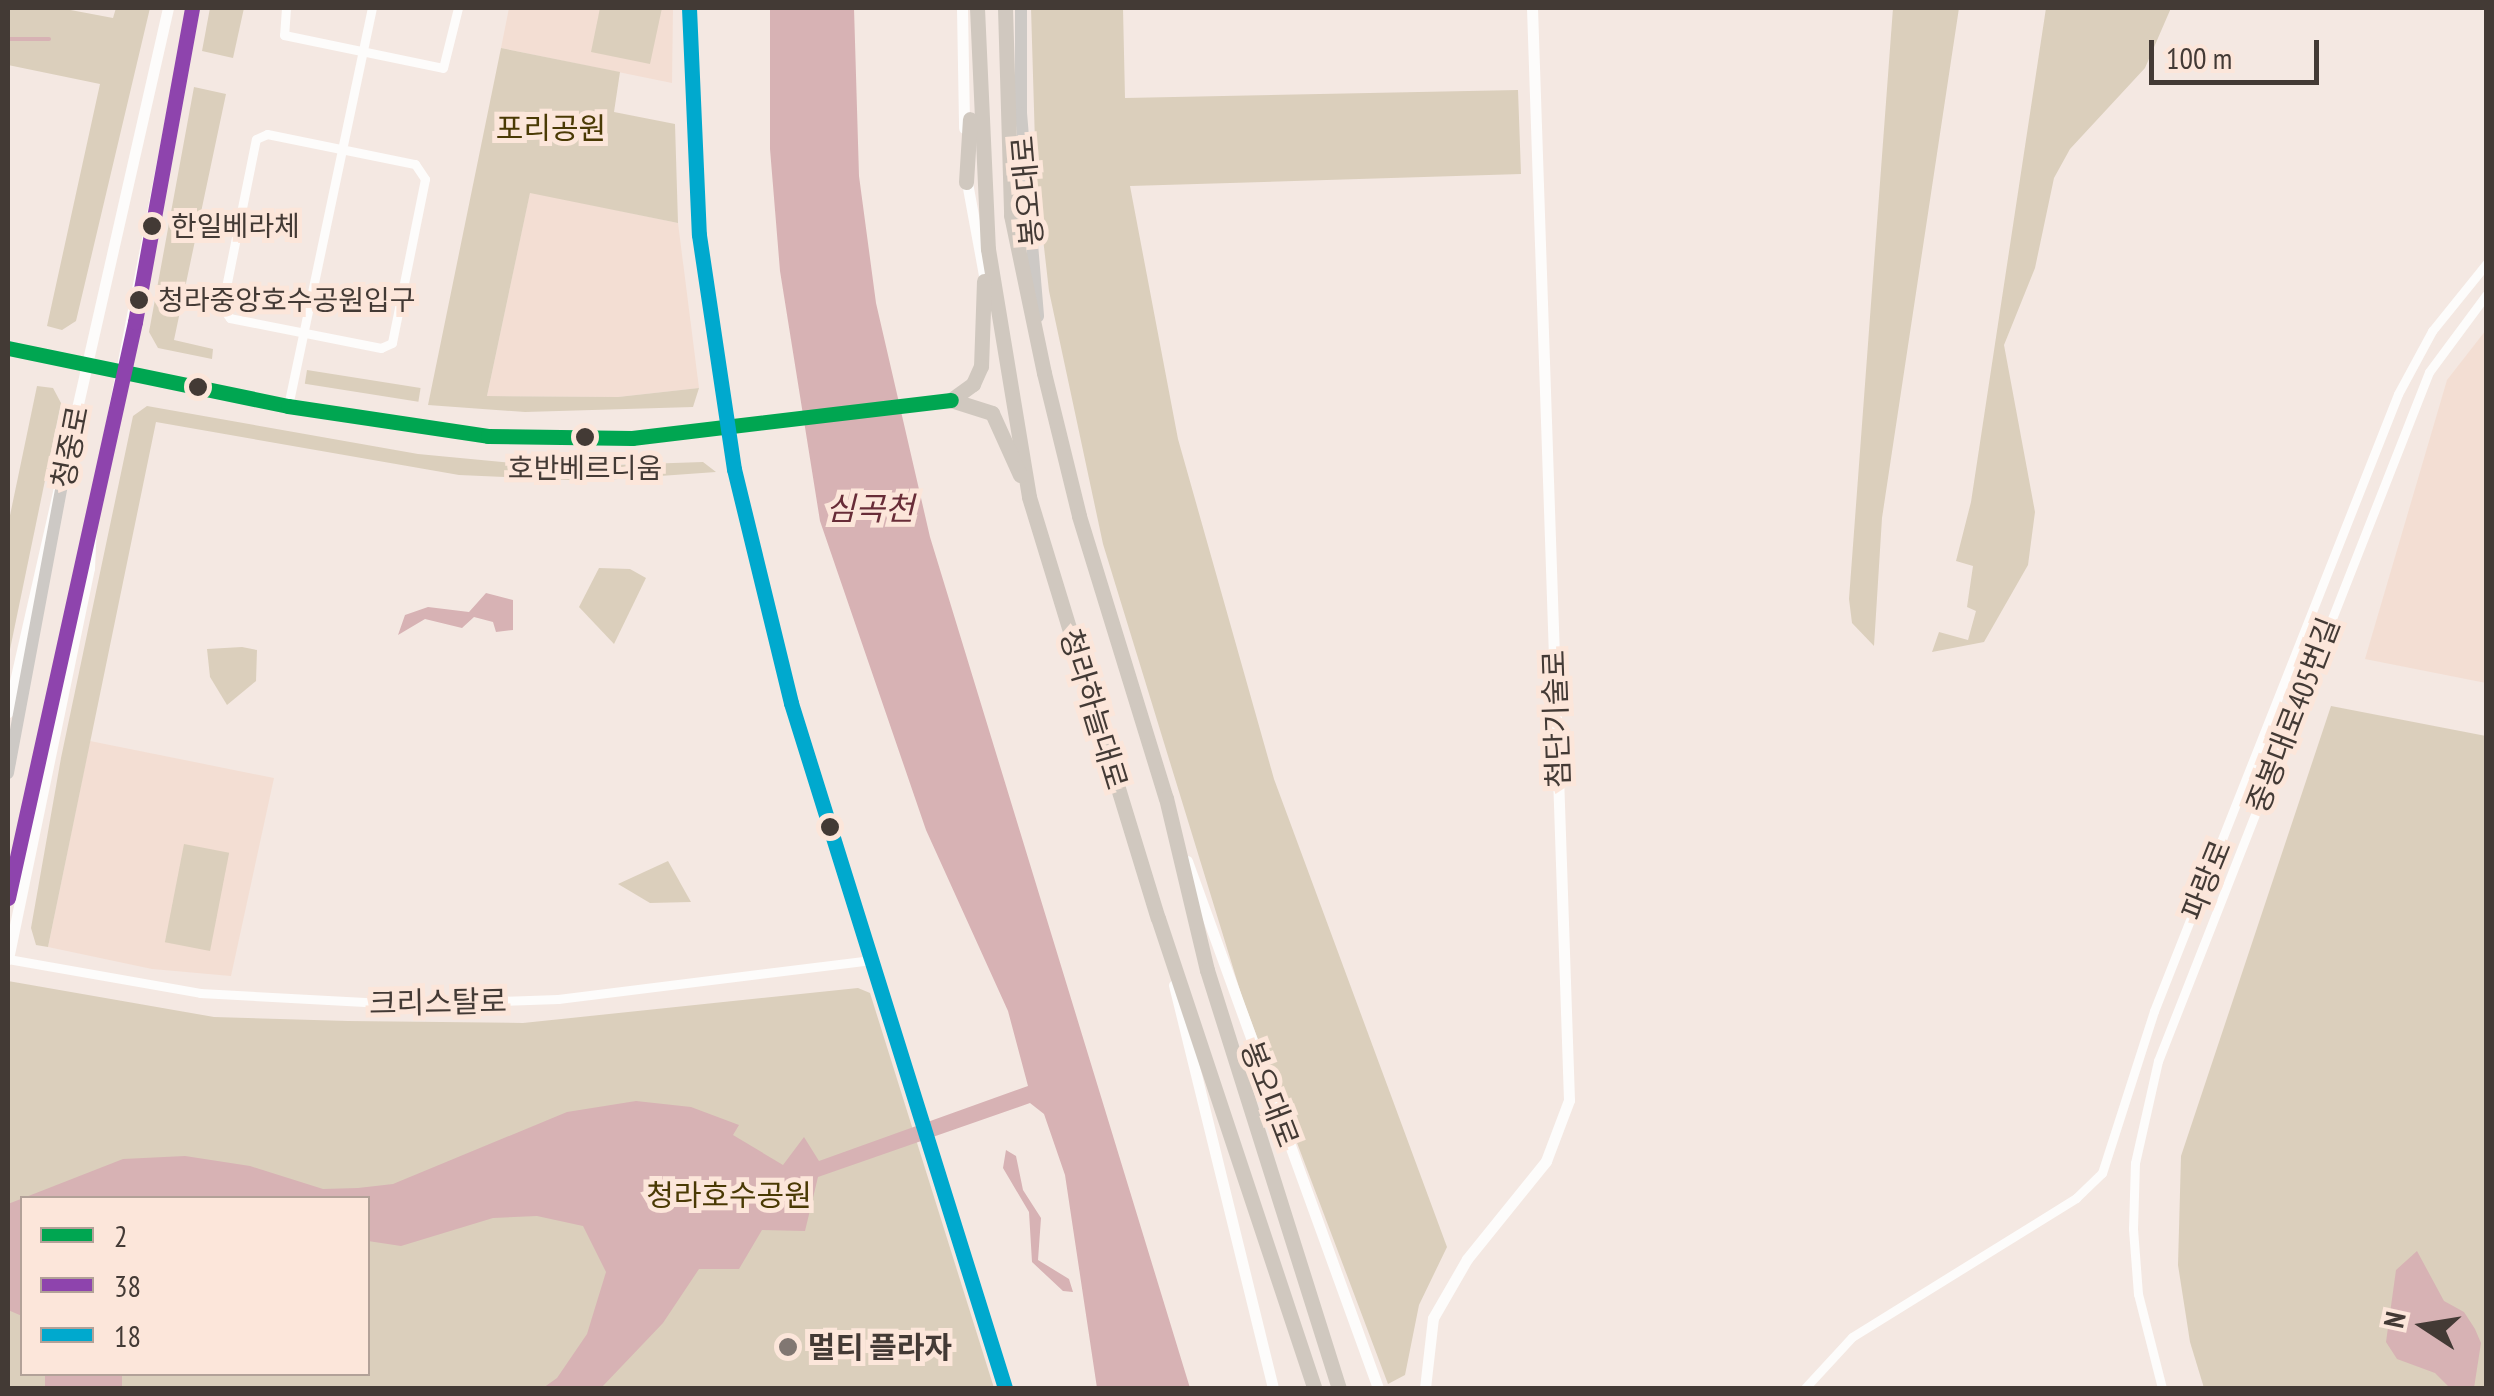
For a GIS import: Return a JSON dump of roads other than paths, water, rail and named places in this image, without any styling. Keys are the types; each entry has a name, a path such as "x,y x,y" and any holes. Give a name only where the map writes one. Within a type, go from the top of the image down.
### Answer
{"highway":[{"name":"청라하늘대로","path":"972,8 988,249 1029,497 1158,918 1314,1388"},
{"path":"966,182 972,8"},
{"name":"청라하늘대로","path":"1005,8 1010,215 1044,373 1079,516 1166,798 1207,970 1340,1388"},
{"path":"951,400 973,384 981,366 984,281"},
{"path":"951,400 992,414 1029,497"}],"main road":[{"name":"봉오대로","path":"1021,8 1024,178 1044,373"},
{"name":"청중로","path":"8,773 68,453"},
{"name":"청중로","path":"10,888 92,525"}],"street":[{"name":"청중로","path":"68,453 168,8"},
{"name":"청중로","path":"92,525 125,372 192,8"},
{"path":"286,8 284,35 443,68 458,8"},
{"path":"288,406 372,8"},
{"path":"690,8 699,235 726,430 791,703 1006,1388"},
{"name":"첨단기술로","path":"1425,1388 1433,1318 1467,1260 1546,1161 1568,1100 1532,8"},
{"path":"267,134 415,164 424,179 392,343 381,348 304,333 230,318 222,307 256,139 267,134"},
{"name":"봉오대로","path":"966,182 984,281 1006,358"},
{"name":"파랑로","path":"1805,1388 1852,1338 2076,1198 2102,1173 2154,1011 2398,394 2432,331 2486,264"},
{"name":"중봉대로405번길","path":"2162,1388 2138,1294 2133,1229 2135,1163 2158,1061 2429,372 2486,295"},
{"path":"8,348 288,406 488,436 632,438 726,430 951,400"},
{"path":"8,712 52,495 68,453"},
{"path":"8,959 12,913 89,568 92,525"},
{"name":"봉오대로","path":"1166,798 1378,1388"},
{"name":"봉오대로","path":"1158,918 1273,1388"},
{"name":"크리스탈로","path":"8,959 180,990 402,1004 558,999 870,960"}],"water":[{"name":"심곡천","path":"770,8 854,8 859,176 876,303 930,537 1190,1388 1097,1388 1065,1175 1044,1114 1030,1103 818,1177 805,1231 762,1230 739,1269 699,1269 663,1323 601,1388 543,1388 557,1378 587,1334 606,1272 583,1226 537,1216 493,1218 401,1246 370,1241 370,1196 28,1196 123,1159 185,1156 250,1166 323,1189 393,1184 567,1112 636,1101 691,1107 739,1125 733,1135 783,1165 804,1137 819,1161 1028,1086 1008,1011 926,830 820,521 780,271 770,149"},
{"path":"486,593 513,600 513,630 496,632 493,622 474,617 462,628 425,619 398,635 405,615 428,607 469,612"},
{"path":"1006,1150 1016,1156 1023,1190 1041,1218 1038,1260 1069,1279 1073,1292 1063,1291 1032,1262 1029,1212 1003,1168"},
{"path":"20,1200 20,1315 8,1310 8,1204"},
{"path":"2417,1251 2444,1301 2464,1312 2481,1343 2474,1388 2450,1388 2435,1373 2397,1359 2386,1342 2396,1270"},
{"path":"45,1376 122,1376 122,1388 45,1388"}],"waterway":[{"path":"8,39 49,39"}],"place":[{"name":"한일베라체","path":"152,226"},
{"name":"청라중앙호수공원입구","path":"139,300"},
{"name":"호반베르디움","path":"585,437"},
{"name":"멀티 플라자","path":"788,1347"}],"park label":[{"name":"포리공원","path":"551,128"},
{"name":"청라호수공원","path":"729,1195"}]}
